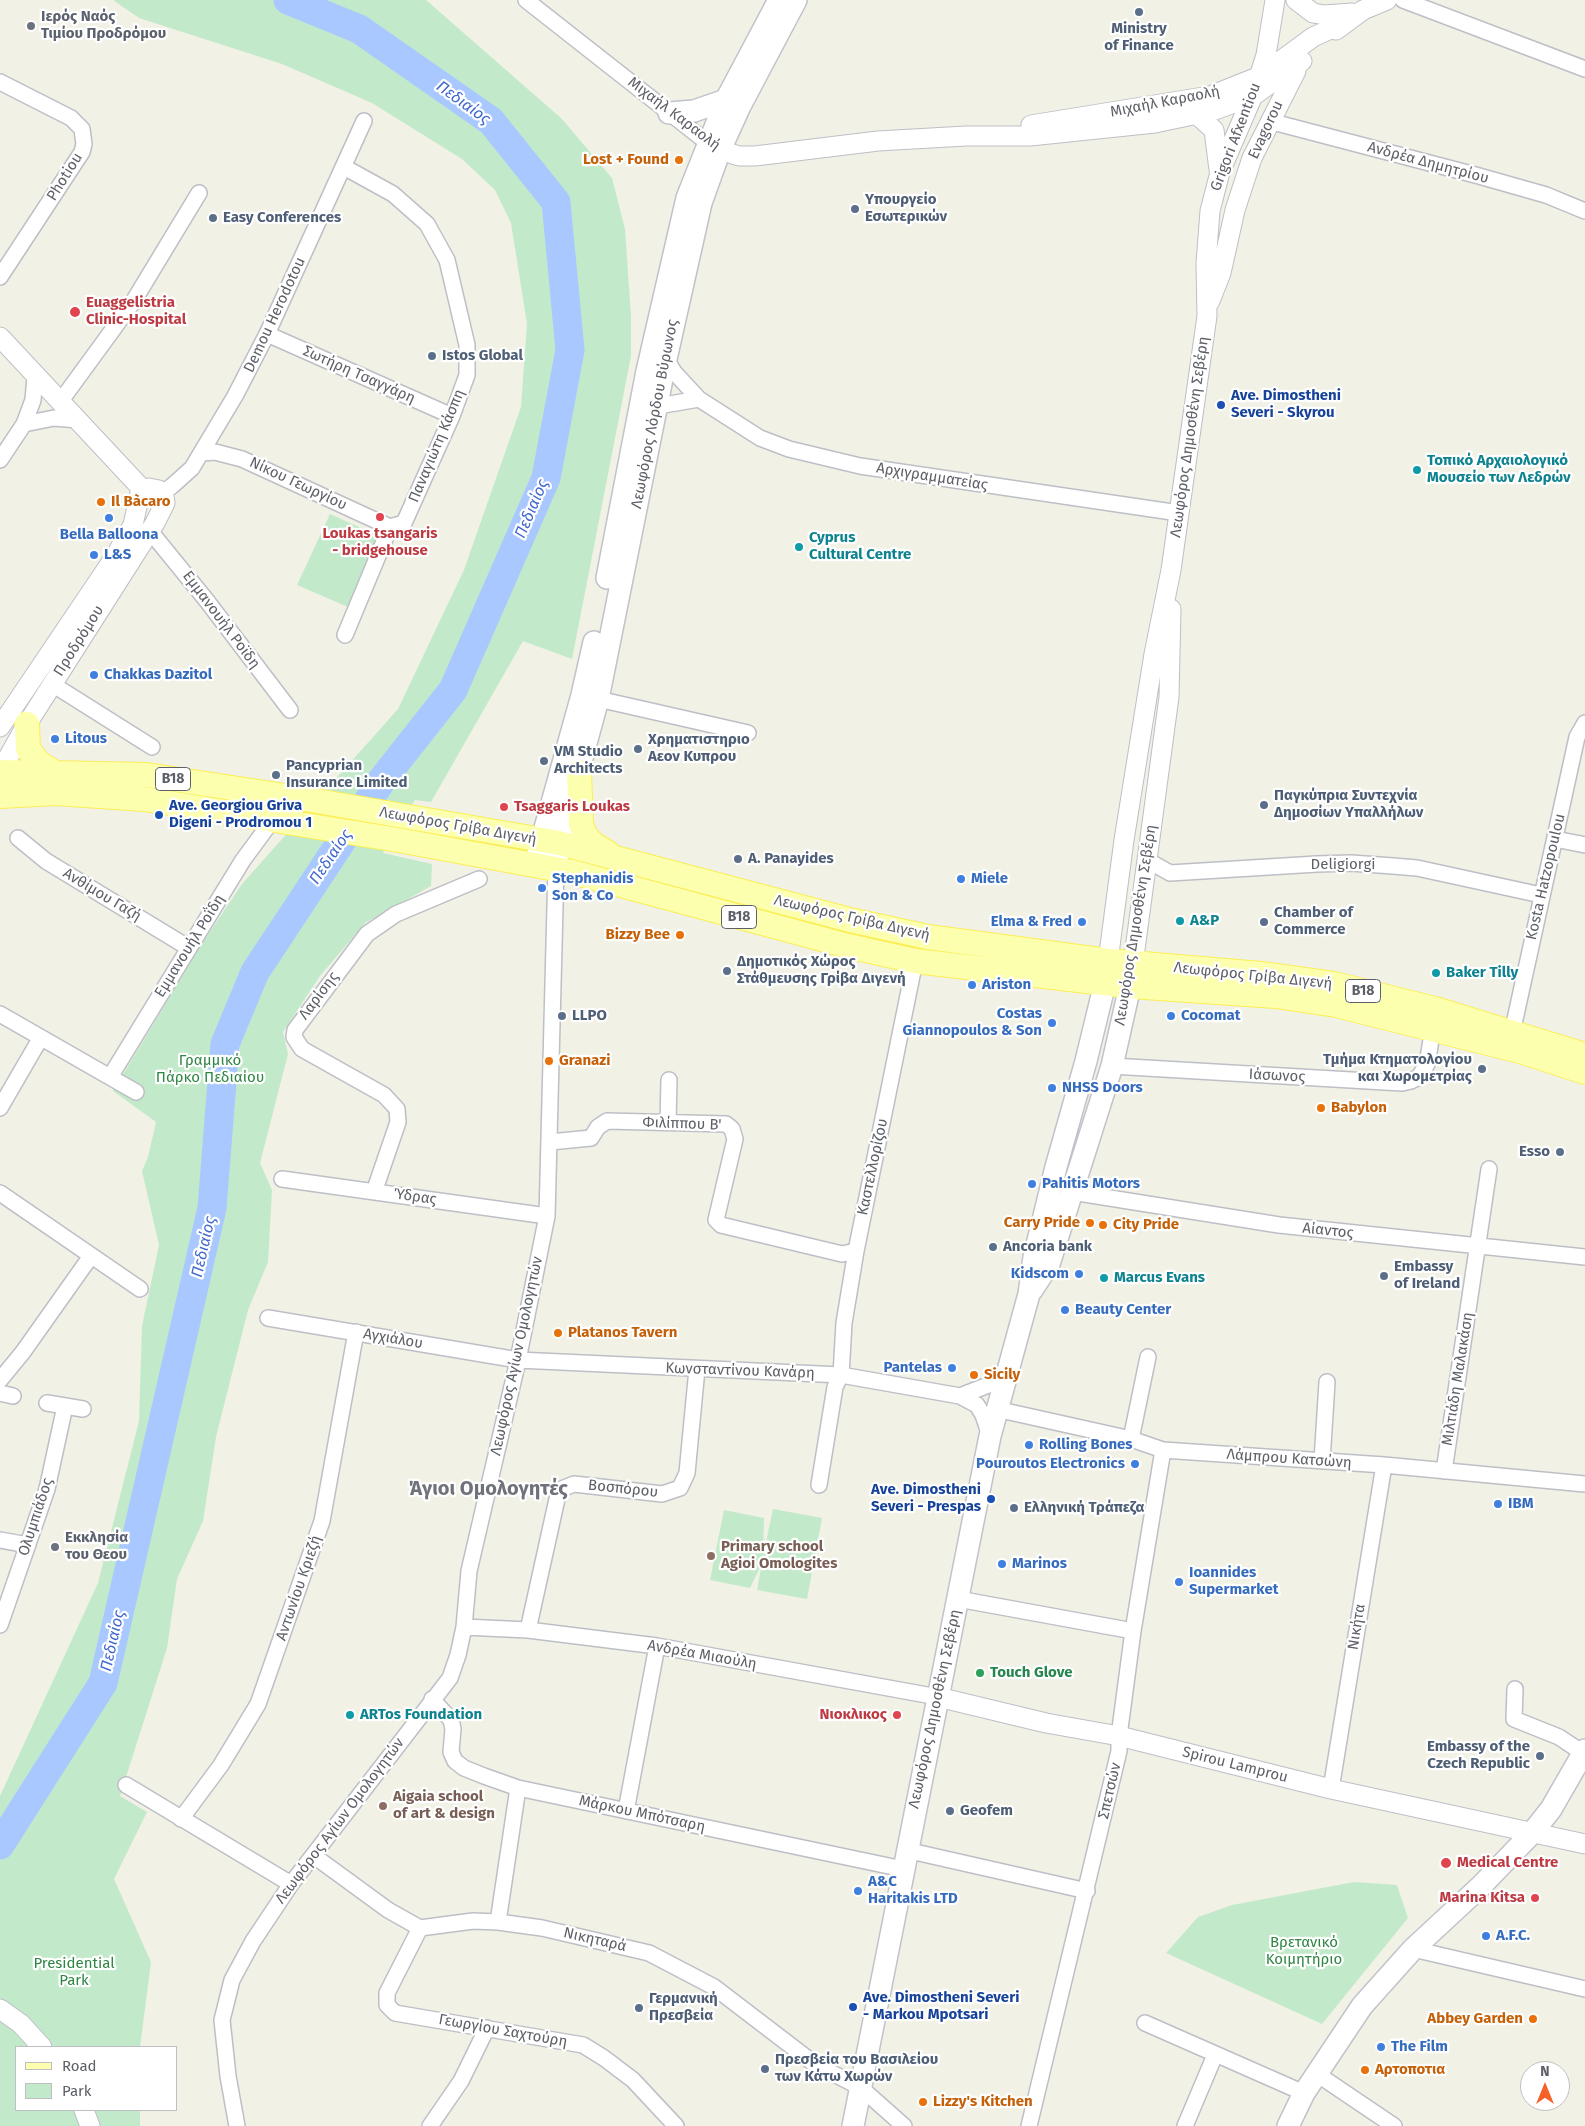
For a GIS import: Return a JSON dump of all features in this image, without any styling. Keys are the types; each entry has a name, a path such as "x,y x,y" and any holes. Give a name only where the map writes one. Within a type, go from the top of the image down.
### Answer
{"main road":[{"name":"Λεωφόρος Λόρδου Βύρωνος","path":"550,842 579,772 598,699 666,359 694,230 726,100 779,0"},
{"name":"Λεωφόρος Λόρδου Βύρωνος","path":"550,842 588,669 646,371 679,226 714,146 740,106 796,0"},
{"path":"669,113 694,111 726,100"},
{"path":"27,724 28,749 39,763 52,771"},
{"name":"Λεωφόρος Γρίβα Διγενή","path":"0,772 52,771 147,775 311,800 550,842 850,920 1107,972"},
{"path":"579,772 580,812 585,836 593,844 621,860"},
{"name":"Λεωφόρος Γρίβα Διγενή","path":"0,796 55,793 144,798 300,822 546,866 848,946 915,961 1107,972 1336,1005 1520,1051 1585,1072"},
{"path":"546,866 550,842"},
{"name":"Λεωφόρος Δημοσθένη Σεβέρη","path":"852,2126 990,1436 996,1409 1030,1294 1034,1257 1051,1185 1086,1061 1107,972"},
{"name":"Λεωφόρος Γρίβα Διγενή","path":"1132,975 1260,974 1334,984 1435,1009 1585,1055"},
{"name":"Λεωφόρος Δημοσθένη Σεβέρη","path":"1030,1294 1048,1264 1072,1192 1112,1066 1132,975"},
{"path":"1288,2126 1304,2094 1362,2006 1413,1949 1532,1833 1551,1809 1584,1752"}],"street":[{"name":"Μιχαήλ Καραολή","path":"526,0 669,113 714,146 739,156 756,156 878,141 966,136 996,137 1066,134 1155,123 1197,115 1252,96 1302,61"},
{"name":"Grigori Afxentiou","path":"1208,304 1206,262 1210,211 1223,164 1260,76 1271,34 1274,0"},
{"path":"1296,0 1313,13 1325,16 1339,16 1363,10"},
{"name":"Evagorou","path":"1208,304 1221,273 1242,185 1269,122 1302,61 1346,22 1363,10 1387,0"},
{"path":"1403,0 1585,69"},
{"name":"Μιχαήλ Καραολή","path":"966,136 1210,96 1260,76 1313,37 1346,22"},
{"name":"Photiou","path":"0,82 71,118 82,128 84,144 82,152 0,277"},
{"path":"1197,115 1214,130 1223,164"},
{"path":"1223,164 1250,126 1261,120 1269,122"},
{"name":"Demou Herodotou","path":"162,493 185,474 202,453 235,396 267,334 364,121"},
{"name":"Ανδρέα Δημητρίου","path":"1269,122 1479,176 1546,195 1585,211"},
{"name":"Παναγιώτη Κάσπη","path":"344,167 393,194 427,224 447,260 460,314 468,361 463,389 404,523 390,527"},
{"path":"60,402 133,302 199,193"},
{"name":"Λεωφόρος Δημοσθένη Σεβέρη","path":"1107,972 1124,840 1154,654 1172,570 1208,304"},
{"name":"Σωτήρη Τσαγγάρη","path":"267,334 452,416"},
{"path":"0,337 78,420 140,498 146,514 153,515 160,512"},
{"name":"Αρχιγραμματείας","path":"666,359 674,372 698,399 760,438 822,458 984,485 1179,513"},
{"path":"0,460 24,424 33,400 35,376"},
{"path":"658,406 698,399"},
{"path":"24,424 54,418 78,420"},
{"name":"Νίκου Γεωργίου","path":"202,453 215,452 242,459 390,527"},
{"path":"140,498 153,488 162,493"},
{"name":"Προδρόμου","path":"0,772 27,724 150,531 165,503 162,493"},
{"name":"Προδρόμου","path":"0,727 116,556 133,525 140,498"},
{"path":"345,635 390,527"},
{"name":"Εμμανουήλ Ροϊδη","path":"150,531 207,601 290,710"},
{"name":"Λεωφόρος Δημοσθένη Σεβέρη","path":"1132,975 1169,696 1172,570"},
{"path":"52,684 152,747"},
{"path":"598,699 748,733"},
{"name":"Kosta Hatzopoulou","path":"1512,1033 1577,737 1585,723"},
{"name":"Εμμανουήλ Ροΐδη","path":"110,1077 243,860 274,818"},
{"name":"Ανθίμου Γαζή","path":"18,838 46,861 189,948"},
{"path":"1555,839 1585,845"},
{"name":"Deligiorgi","path":"1147,860 1170,874 1351,863 1417,868 1541,895"},
{"name":"Λεωφόρος Αγίων Ομολογητών","path":"237,2126 228,2076 222,2020 232,1980 253,1941 291,1884 450,1678 458,1655 464,1627 469,1571 518,1360 547,1216 550,1142 546,866"},
{"name":"Λαρίσης","path":"374,1192 398,1122 397,1109 384,1096 302,1048 294,1037 295,1030 367,934 396,914 480,879"},
{"name":"Καστελλορίζου","path":"819,1485 836,1387 841,1375 844,1323 856,1251 915,961"},
{"path":"0,1014 40,1039 136,1092"},
{"name":"Ιάσωνος","path":"1112,1066 1402,1082 1419,1077 1427,1064 1434,1028"},
{"path":"0,1108 40,1039"},
{"path":"668,1122 669,1080"},
{"name":"Φιλίππου Β'","path":"550,1142 591,1138 598,1127 607,1121 726,1124 732,1129 735,1140 716,1220 721,1226 842,1254 856,1251"},
{"name":"Μιλτιάδη Μαλακάση","path":"1444,1471 1489,1169"},
{"name":"Ύδρας","path":"282,1179 547,1216"},
{"name":"Αίαντος","path":"1072,1192 1279,1225 1585,1257"},
{"path":"0,1193 140,1289"},
{"path":"0,1380 23,1352 91,1256"},
{"name":"Αγχιάλου","path":"268,1318 518,1360"},
{"name":"Αντωνίου Κριεζή","path":"181,1819 222,1765 258,1704 322,1521 356,1332"},
{"path":"1131,1439 1148,1357"},
{"name":"Κωνσταντίνου Κανάρη","path":"518,1360 841,1375 960,1396 977,1405 983,1415 990,1436"},
{"name":"Βοσπόρου","path":"528,1630 559,1490 574,1484 662,1494 680,1488 687,1473 697,1369"},
{"path":"960,1396 996,1382 1007,1374"},
{"path":"1322,1461 1327,1382"},
{"path":"47,1403 83,1409"},
{"name":"Ολυμπιάδος","path":"0,1625 47,1489 65,1406"},
{"name":"Λάμπρου Κατσώνη","path":"996,1409 1131,1439 1163,1450 1384,1465 1585,1484"},
{"name":"Σπετσών","path":"1029,2126 1087,1892 1119,1751 1119,1736 1133,1631 1163,1450"},
{"name":"Νικήτα","path":"1331,1789 1384,1465"},
{"path":"0,1540 28,1545"},
{"path":"958,1598 1133,1631"},
{"name":"Ανδρέα Μιαούλη","path":"464,1627 528,1630 657,1646 938,1697"},
{"path":"626,1811 657,1646"},
{"path":"1515,1689 1514,1719 1559,1737 1584,1752"},
{"name":"Spirou Lamprou","path":"938,1697 1046,1723 1119,1736 1331,1789 1585,1844"},
{"name":"Μάρκου Μπότσαρη","path":"432,1699 451,1720 453,1729 451,1752 455,1762 464,1768 518,1788 626,1811 1087,1892"},
{"path":"126,1785 291,1884"},
{"path":"498,1922 518,1788"},
{"path":"314,1856 388,1910 420,1928"},
{"name":"Νικηταρά","path":"420,1928 473,1921 498,1922 587,1937 649,1953 714,1987 816,2065 860,2087 904,2126"},
{"name":"Γεωργίου Σαχτούρη","path":"420,1928 387,1993 387,2005 395,2012 401,2015 566,2041 594,2051 633,2080 676,2126"},
{"path":"1413,1949 1585,1990"},
{"path":"0,2009 21,2024 41,2046"},
{"path":"1145,2023 1304,2094"},
{"path":"430,2126 461,2081 487,2028"},
{"path":"1185,2126 1215,2055"},
{"path":"1317,2074 1394,2126"},
{"path":"84,2111 90,2126"}],"green space":[{"name":"Γραμμικό Πάρκο Πεδιαίου","path":"113,0 426,0 562,119 612,178 625,229 631,316 631,356 572,659 523,641 431,802 415,800 383,853 432,864 431,886 365,923 320,976 283,1032 288,1054 260,1163 272,1190 268,1262 248,1310 216,1437 203,1521 177,1579 167,1648 120,1796 147,1812 114,1879 151,1962 140,2046 15,2046 15,2111 140,2111 140,2126 0,2126 0,1796 98,1583 139,1421 142,1326 159,1245 142,1171 148,1157 156,1122 113,1091 199,948 242,884 398,709 464,570 521,407 527,324 511,223 495,190 462,159 372,103 282,64 139,18"},
{"path":"330,514 379,536 348,607 297,585"},
{"path":"773,1509 822,1518 807,1599 757,1590 762,1563 750,1588 710,1580 724,1510 764,1518 763,1556"},
{"name":"Βρετανικό Κοιμητήριο","path":"1354,1882 1397,1885 1408,1918 1322,2024 1166,1953 1198,1917 1232,1905"}],"waterway":[{"name":"Πεδιαίος","path":"0,1845 103,1683 212,1208 225,1044 255,972 382,780 453,690 546,478 570,350 556,202 491,121 359,29 288,0"}],"place":[{"name":"Ministry of Finance","path":"1139,12"},
{"name":"Ιερός Ναός Τιμίου Προδρόμου","path":"31,26"},
{"name":"Lost + Found","path":"679,160"},
{"name":"Υπουργείο Εσωτερικών","path":"855,209"},
{"name":"Easy Conferences","path":"213,218"},
{"name":"Euaggelistria Clinic-Hospital","path":"75,312"},
{"name":"Istos Global","path":"432,356"},
{"name":"Ave. Dimostheni Severi - Skyrou","path":"1221,405"},
{"name":"Τοπικό Αρχαιολογικό Μουσείο των Λεδρών","path":"1417,470"},
{"name":"Il Bàcaro","path":"101,502"},
{"name":"Loukas tsangaris - bridgehouse","path":"380,517"},
{"name":"Bella Balloona","path":"109,518"},
{"name":"Cyprus Cultural Centre","path":"799,547"},
{"name":"L&S","path":"94,555"},
{"name":"Chakkas Dazitol","path":"94,675"},
{"name":"Litous","path":"55,739"},
{"name":"Χρηματιστηριο Αεον Κυπρου","path":"638,749"},
{"name":"VM Studio Architects","path":"544,761"},
{"name":"Pancyprian Insurance Limited","path":"276,775"},
{"name":"Παγκύπρια Συντεχνία Δημοσίων Υπαλλήλων","path":"1264,805"},
{"name":"Tsaggaris Loukas","path":"504,807"},
{"name":"Ave. Georgiou Griva Digeni - Prodromou 1","path":"159,815"},
{"name":"A. Panayides","path":"738,859"},
{"name":"Miele","path":"961,879"},
{"name":"Stephanidis Son & Co","path":"542,888"},
{"name":"A&P","path":"1180,921"},
{"name":"Elma & Fred","path":"1082,922"},
{"name":"Chamber of Commerce","path":"1264,922"},
{"name":"Bizzy Bee","path":"680,935"},
{"name":"Δημοτικός Χώρος Στάθμευσης Γρίβα Διγενή","path":"727,971"},
{"name":"Baker Tilly","path":"1436,973"},
{"name":"Ariston","path":"972,985"},
{"name":"LLPO","path":"562,1016"},
{"name":"Cocomat","path":"1171,1016"},
{"name":"Costas Giannopoulos & Son","path":"1052,1023"},
{"name":"Granazi","path":"549,1061"},
{"name":"Τμήμα Κτηματολογίου και Χωρομετρίας","path":"1482,1069"},
{"name":"NHSS Doors","path":"1052,1088"},
{"name":"Babylon","path":"1321,1108"},
{"name":"Esso","path":"1560,1152"},
{"name":"Pahitis Motors","path":"1032,1184"},
{"name":"Carry Pride","path":"1090,1223"},
{"name":"City Pride","path":"1103,1225"},
{"name":"Ancoria bank","path":"993,1247"},
{"name":"Kidscom","path":"1079,1274"},
{"name":"Embassy of Ireland","path":"1384,1276"},
{"name":"Marcus Evans","path":"1104,1278"},
{"name":"Beauty Center","path":"1065,1310"},
{"name":"Platanos Tavern","path":"558,1333"},
{"name":"Pantelas","path":"952,1368"},
{"name":"Sicily","path":"974,1375"},
{"name":"Rolling Bones","path":"1029,1445"},
{"name":"Pouroutos Electronics","path":"1135,1464"},
{"name":"Ave. Dimostheni Severi - Prespas","path":"991,1499"},
{"name":"IBM","path":"1498,1504"},
{"name":"Ελληνική Τράπεζα","path":"1014,1508"},
{"name":"Εκκλησία του Θεου","path":"55,1547"},
{"name":"Primary school Agioi Omologites","path":"711,1556"},
{"name":"Marinos","path":"1002,1564"},
{"name":"Ioannides Supermarket","path":"1179,1582"},
{"name":"Touch Glove","path":"980,1673"},
{"name":"ARTos Foundation","path":"350,1715"},
{"name":"Νιοκλικος","path":"897,1715"},
{"name":"Embassy of the Czech Republic","path":"1540,1756"},
{"name":"Aigaia school of art & design","path":"383,1806"},
{"name":"Geofem","path":"950,1811"},
{"name":"Medical Centre","path":"1446,1863"},
{"name":"A&C Haritakis LTD","path":"858,1891"},
{"name":"Marina Kitsa","path":"1535,1898"},
{"name":"A.F.C.","path":"1486,1936"},
{"name":"Ave. Dimostheni Severi - Markou Mpotsari","path":"853,2007"},
{"name":"Γερμανική Πρεσβεία","path":"639,2008"},
{"name":"Abbey Garden","path":"1533,2019"},
{"name":"The Film","path":"1381,2047"},
{"name":"Πρεσβεία του Βασιλείου των Κάτω Χωρών","path":"765,2069"},
{"name":"Αρτοποτια","path":"1365,2070"},
{"name":"Lizzy's Kitchen","path":"923,2102"}],"district":[{"name":"Άγιοι Ομολογητές","path":"488,1489"}],"park label":[{"name":"Presidential Park","path":"74,1972"}]}
